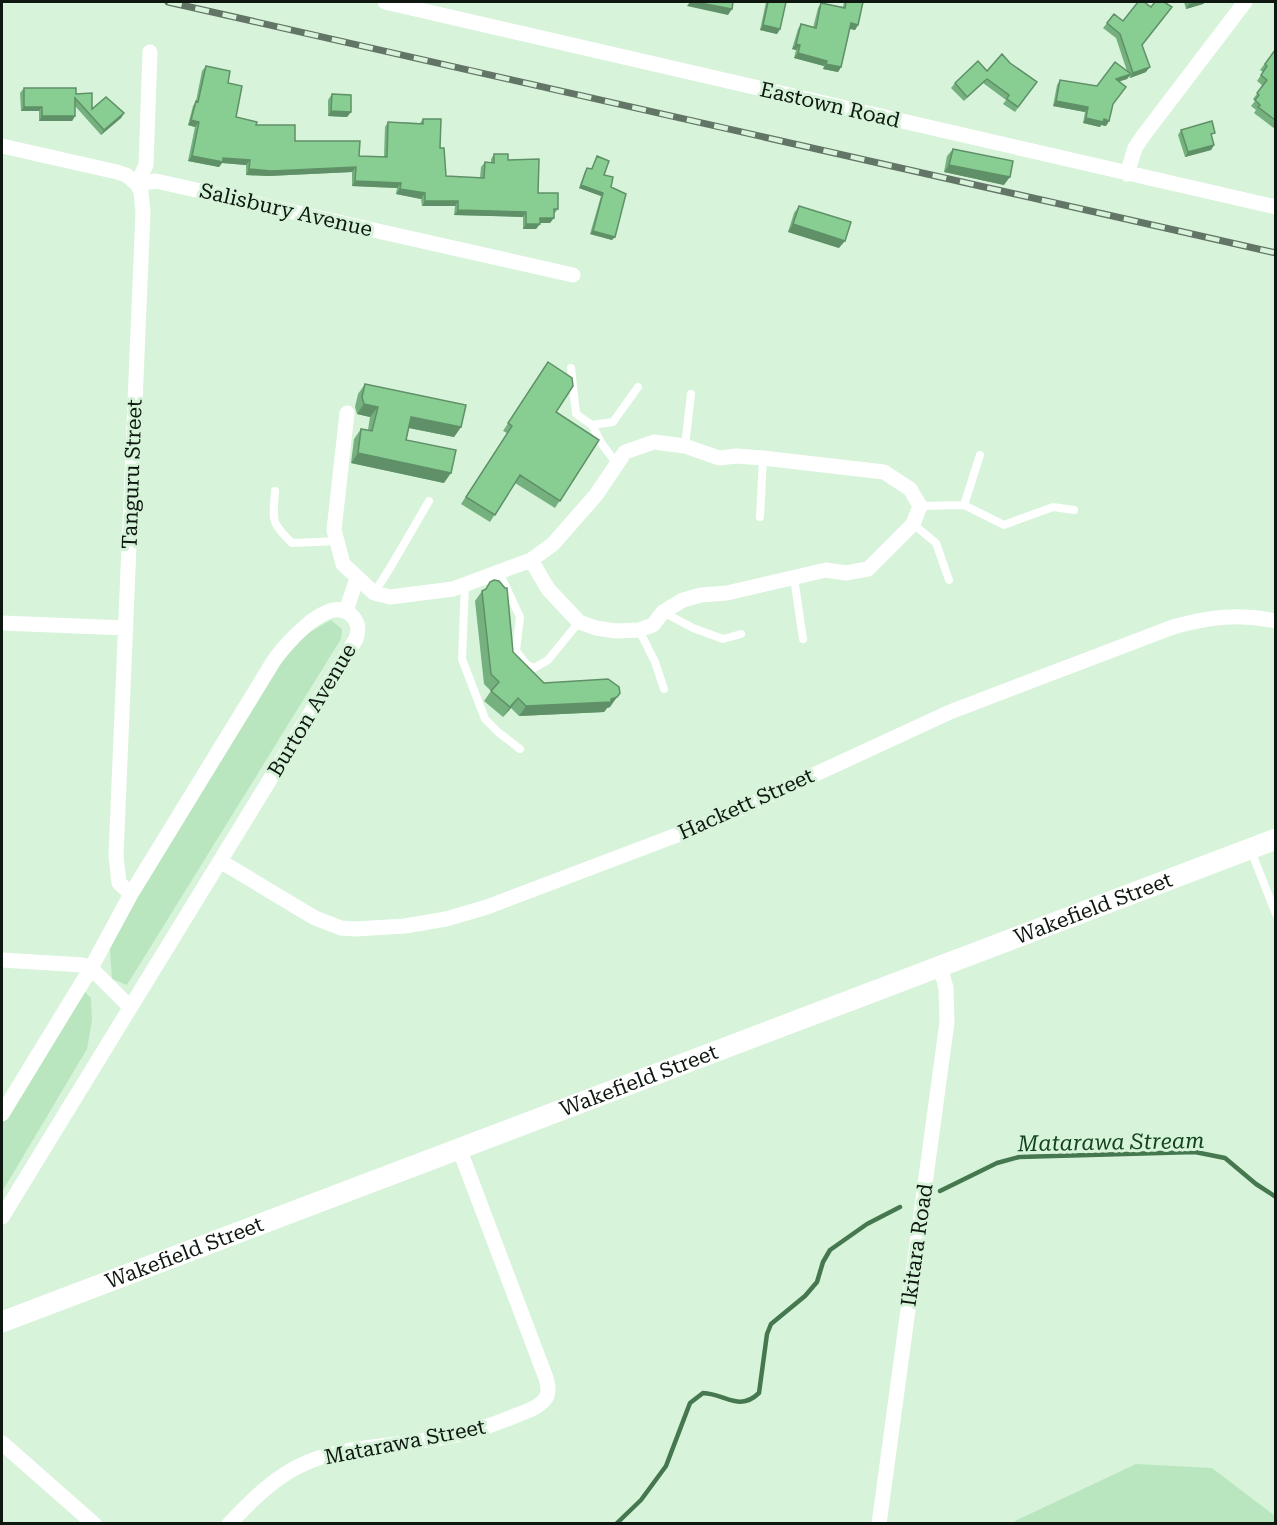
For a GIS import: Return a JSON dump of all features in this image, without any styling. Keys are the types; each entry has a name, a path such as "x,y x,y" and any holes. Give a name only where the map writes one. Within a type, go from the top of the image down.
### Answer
{"street":[{"name":"Eastown Road","path":"385,2 1275,207"},
{"path":"1127,174 1131,157 1139,142 1245,2"},
{"path":"137,184 146,165 150,52"},
{"name":"Salisbury Avenue","path":"2,146 117,172 126,175 137,184 156,181 573,274"},
{"name":"Tanguru Street","path":"131,894 119,883 116,867 143,213 141,192 137,184"},
{"path":"347,413 334,530 343,564 374,593 390,597 453,589 531,560 553,544 596,495 625,452 654,442 685,446 719,458 736,456 763,458 884,472 910,489 920,506 913,524 868,569 846,573 826,570 727,593 701,595 684,600 663,612 654,626 639,630 616,631 596,628 579,622 548,589 531,560"},
{"path":"346,611 357,578"},
{"name":"Burton Avenue","path":"2,1114 91,968 131,894 285,644 324,613 334,610 346,611 357,621 359,629 356,639 2,1217"},
{"name":"Hackett Street","path":"220,861 330,925 355,929 405,926 446,919 487,907 714,821 950,712 1173,627 1196,621 1238,616 1275,621"},
{"path":"2,623 126,628"},
{"name":"Wakefield Street","path":"2,1322 1275,839"},
{"path":"2,960 73,964 91,968 125,1002 132,1005"},
{"name":"Ikitara Road","path":"879,1524 947,1022 946,988 940,966"},
{"name":"Matarawa Street","path":"229,1524 270,1484 307,1462 339,1453 481,1430 536,1407 547,1395 549,1387 546,1378 459,1148"},
{"path":"2,1443 94,1524"}],"lane":[{"path":"571,368 576,414 592,424 616,464"},
{"path":"592,424 614,422 638,387"},
{"path":"685,446 691,394"},
{"path":"964,506 980,455"},
{"path":"760,517 763,458"},
{"path":"275,491 273,519 277,528 292,543 337,541"},
{"path":"374,593 429,501"},
{"path":"920,506 964,506 1004,525 1053,507 1074,510"},
{"path":"913,524 936,543 949,580"},
{"path":"499,572 520,617 516,651 526,664 534,668 548,660 579,622"},
{"path":"794,578 803,639"},
{"path":"465,584 462,659 485,719 520,748"},
{"path":"663,612 693,628 723,639 741,634"},
{"path":"639,630 655,662 664,689"},
{"path":"1251,849 1275,914"}],"green space":[{"path":"331,620 342,629 341,639 127,985 112,979 109,936 270,663 308,633"},
{"path":"84,991 91,998 92,1020 87,1049 2,1192 2,1114"},
{"path":"1136,1464 1212,1468 1275,1516 1275,1523 1014,1523"}],"building":[{"path":"695,2 733,2 732,9"},
{"path":"768,2 786,2 780,29 763,25"},
{"path":"846,2 863,2 858,25 851,23 841,67 798,53 800,45 796,44 801,24 816,28 821,3 845,8"},
{"path":"1138,2 1144,2 1151,7 1155,2 1164,2 1172,7 1142,45 1150,67 1133,73 1120,34 1107,23 1114,14 1123,21"},
{"path":"1275,50 1275,120 1258,107 1260,105 1255,100 1259,95 1257,93 1267,80 1261,75 1267,66 1265,64"},
{"path":"1002,54 1010,63 1037,82 1018,107 1007,99 1009,95 987,79 967,97 955,83 978,61 987,71"},
{"path":"1115,62 1131,74 1116,79 1126,87 1113,104 1109,121 1086,118 1088,107 1056,101 1060,80 1097,86"},
{"path":"206,66 230,71 228,83 242,86 236,117 257,122 256,125 295,125 295,141 360,141 359,156 387,157 388,122 423,124 423,119 441,119 440,148 444,148 446,176 484,178 485,162 494,163 494,154 508,154 508,160 539,159 538,193 558,193 558,209 554,209 554,218 540,218 540,224 526,224 526,212 458,210 458,201 425,201 425,193 400,189 401,183 355,181 356,167 272,171 249,169 250,160 223,158 223,162 192,156 199,122 191,120 196,101 198,102"},
{"path":"24,88 76,88 76,94 92,93 92,109 106,97 124,113 104,130 75,98 75,116 42,116 42,107 24,107"},
{"path":"332,94 351,95 351,112 331,111"},
{"path":"1212,121 1215,133 1211,134 1214,145 1188,152 1181,130"},
{"path":"953,149 1013,161 1010,177 949,165"},
{"path":"597,156 609,161 604,175 613,177 611,187 626,194 615,237 593,231 603,193 581,185 587,168 592,169"},
{"path":"799,206 851,222 845,241 793,224"},
{"path":"548,362 572,378 573,386 556,412 599,440 560,501 520,475 495,515 466,497 512,426 508,423"},
{"path":"365,384 466,405 461,427 411,417 406,440 456,450 451,473 358,453 361,429 372,431 378,407 364,404 362,397"},
{"path":"494,580 507,588 513,652 544,683 608,679 619,687 620,693 617,697 611,699 611,702 526,706 518,698 510,707 491,691 499,682 491,674 482,591"}],"waterway":[{"name":"Matarawa Stream","path":"940,1191 997,1163 1019,1157 1195,1152 1225,1158 1256,1184 1276,1197"},
{"name":"Matarawa Stream","path":"616,1524 641,1500 666,1466 690,1403 703,1393 739,1402 759,1393 767,1334 771,1324 805,1296 817,1282 823,1262 830,1250 867,1224 900,1207"}],"railway":[{"path":"168,2 1276,253"}]}
